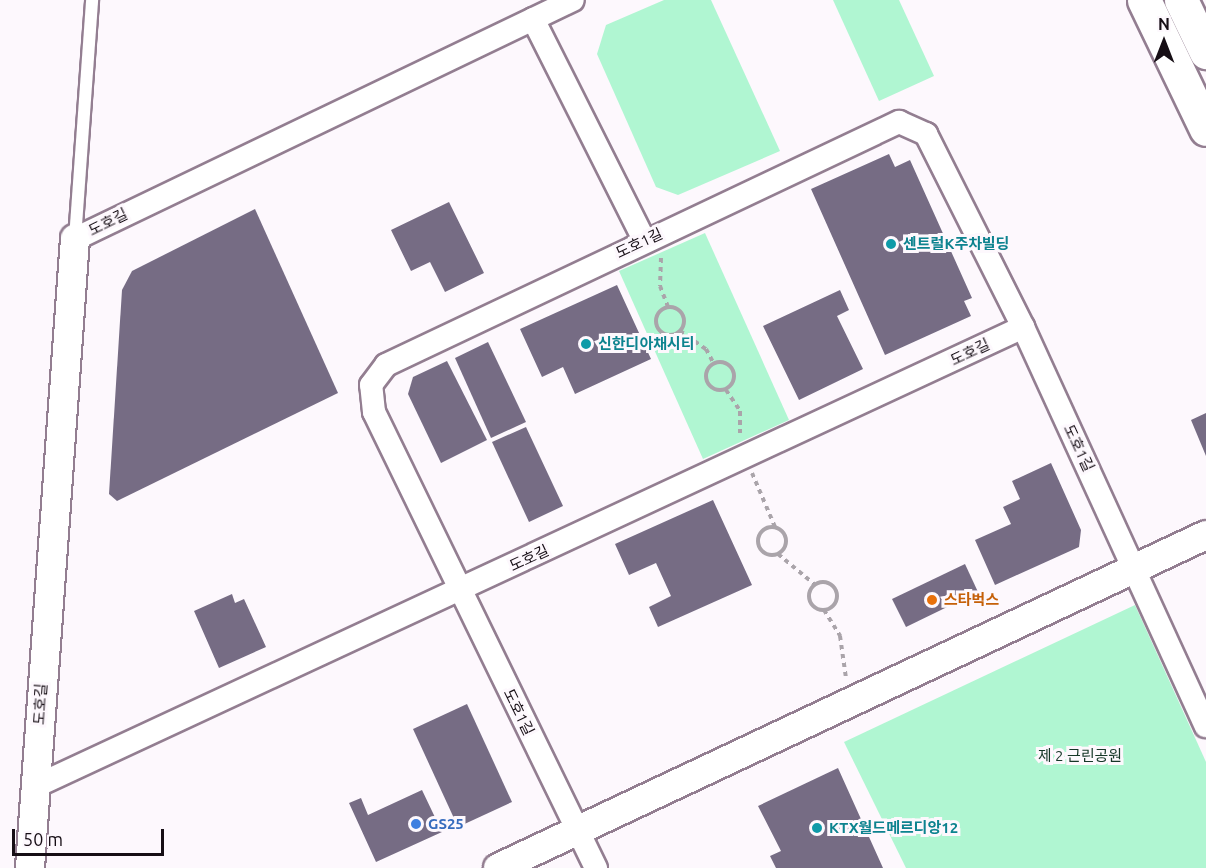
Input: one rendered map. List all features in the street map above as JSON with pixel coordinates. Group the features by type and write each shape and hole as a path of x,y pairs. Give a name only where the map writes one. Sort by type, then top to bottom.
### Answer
{"main road":[{"path":"1144,0 1206,129"},
{"path":"1181,0 1206,52"}],"street":[{"name":"도호길","path":"30,868 75,238 573,0"},
{"path":"533,19 653,236"},
{"name":"도호1길","path":"596,868 458,590 374,412 371,385 386,365 653,236 899,122 926,134 1023,327 1206,726"},
{"name":"도호길","path":"34,787 1023,327"},
{"path":"498,868 1206,535"}],"lane":[{"path":"75,238 93,0"}],"path":[{"path":"653,236 660,286 668,307 683,315 680,331"},
{"path":"668,307 657,315 656,325 667,335 680,331"},
{"path":"680,331 706,349 714,364"},
{"path":"723,362 733,370 734,380 726,390 709,385 707,371 714,364 723,362"},
{"path":"778,554 784,549 785,535 775,527 765,529 759,536 760,550 778,554 814,584"},
{"path":"814,584 826,581 836,590 836,603 824,610"},
{"path":"814,584 810,600 824,610 840,636 841,663 854,700"}],"green space":[{"path":"664,0 711,0 780,151 678,195 656,187 597,54 606,25"},
{"path":"833,0 899,0 934,76 879,101"},
{"path":"705,233 789,420 703,459 619,271"},
{"name":"제 2 근린공원","path":"1135,605 1206,762 1206,868 906,868 844,742"}],"building":[{"name":"센트럴K주차빌딩","path":"889,154 895,167 910,160 972,298 964,301 971,316 885,355 811,189"},
{"path":"449,202 484,273 445,292 430,262 411,271 391,230"},
{"path":"255,209 338,393 117,501 109,494 122,290 132,271"},
{"name":"신한디아채시티","path":"617,285 651,359 575,394 563,367 542,377 520,329"},
{"path":"840,290 849,310 837,316 863,369 799,400 763,326"},
{"path":"488,342 526,422 491,438 455,358"},
{"path":"447,361 487,440 441,463 408,394 413,377"},
{"path":"1206,413 1206,456 1191,420"},
{"path":"526,427 563,506 529,522 492,442"},
{"path":"1051,463 1081,530 1079,547 995,585 975,540 1011,524 1003,507 1020,499 1012,481"},
{"path":"713,500 752,585 658,627 649,607 671,596 656,563 629,575 615,544"},
{"path":"965,564 978,592 906,627 892,599"},
{"path":"232,594 235,603 244,599 266,647 219,668 194,611"},
{"path":"467,704 512,802 458,827 413,729"},
{"name":"KTX월드메르디앙12","path":"838,768 883,868 776,868 770,856 781,851 758,806"},
{"path":"422,790 442,832 376,862 349,803 361,798 368,815"}],"place":[{"name":"센트럴K주차빌딩","path":"891,244"},
{"name":"신한디아채시티","path":"586,344"},
{"name":"스타벅스","path":"932,600"},
{"name":"GS25","path":"416,824"},
{"name":"KTX월드메르디앙12","path":"817,828"}]}
